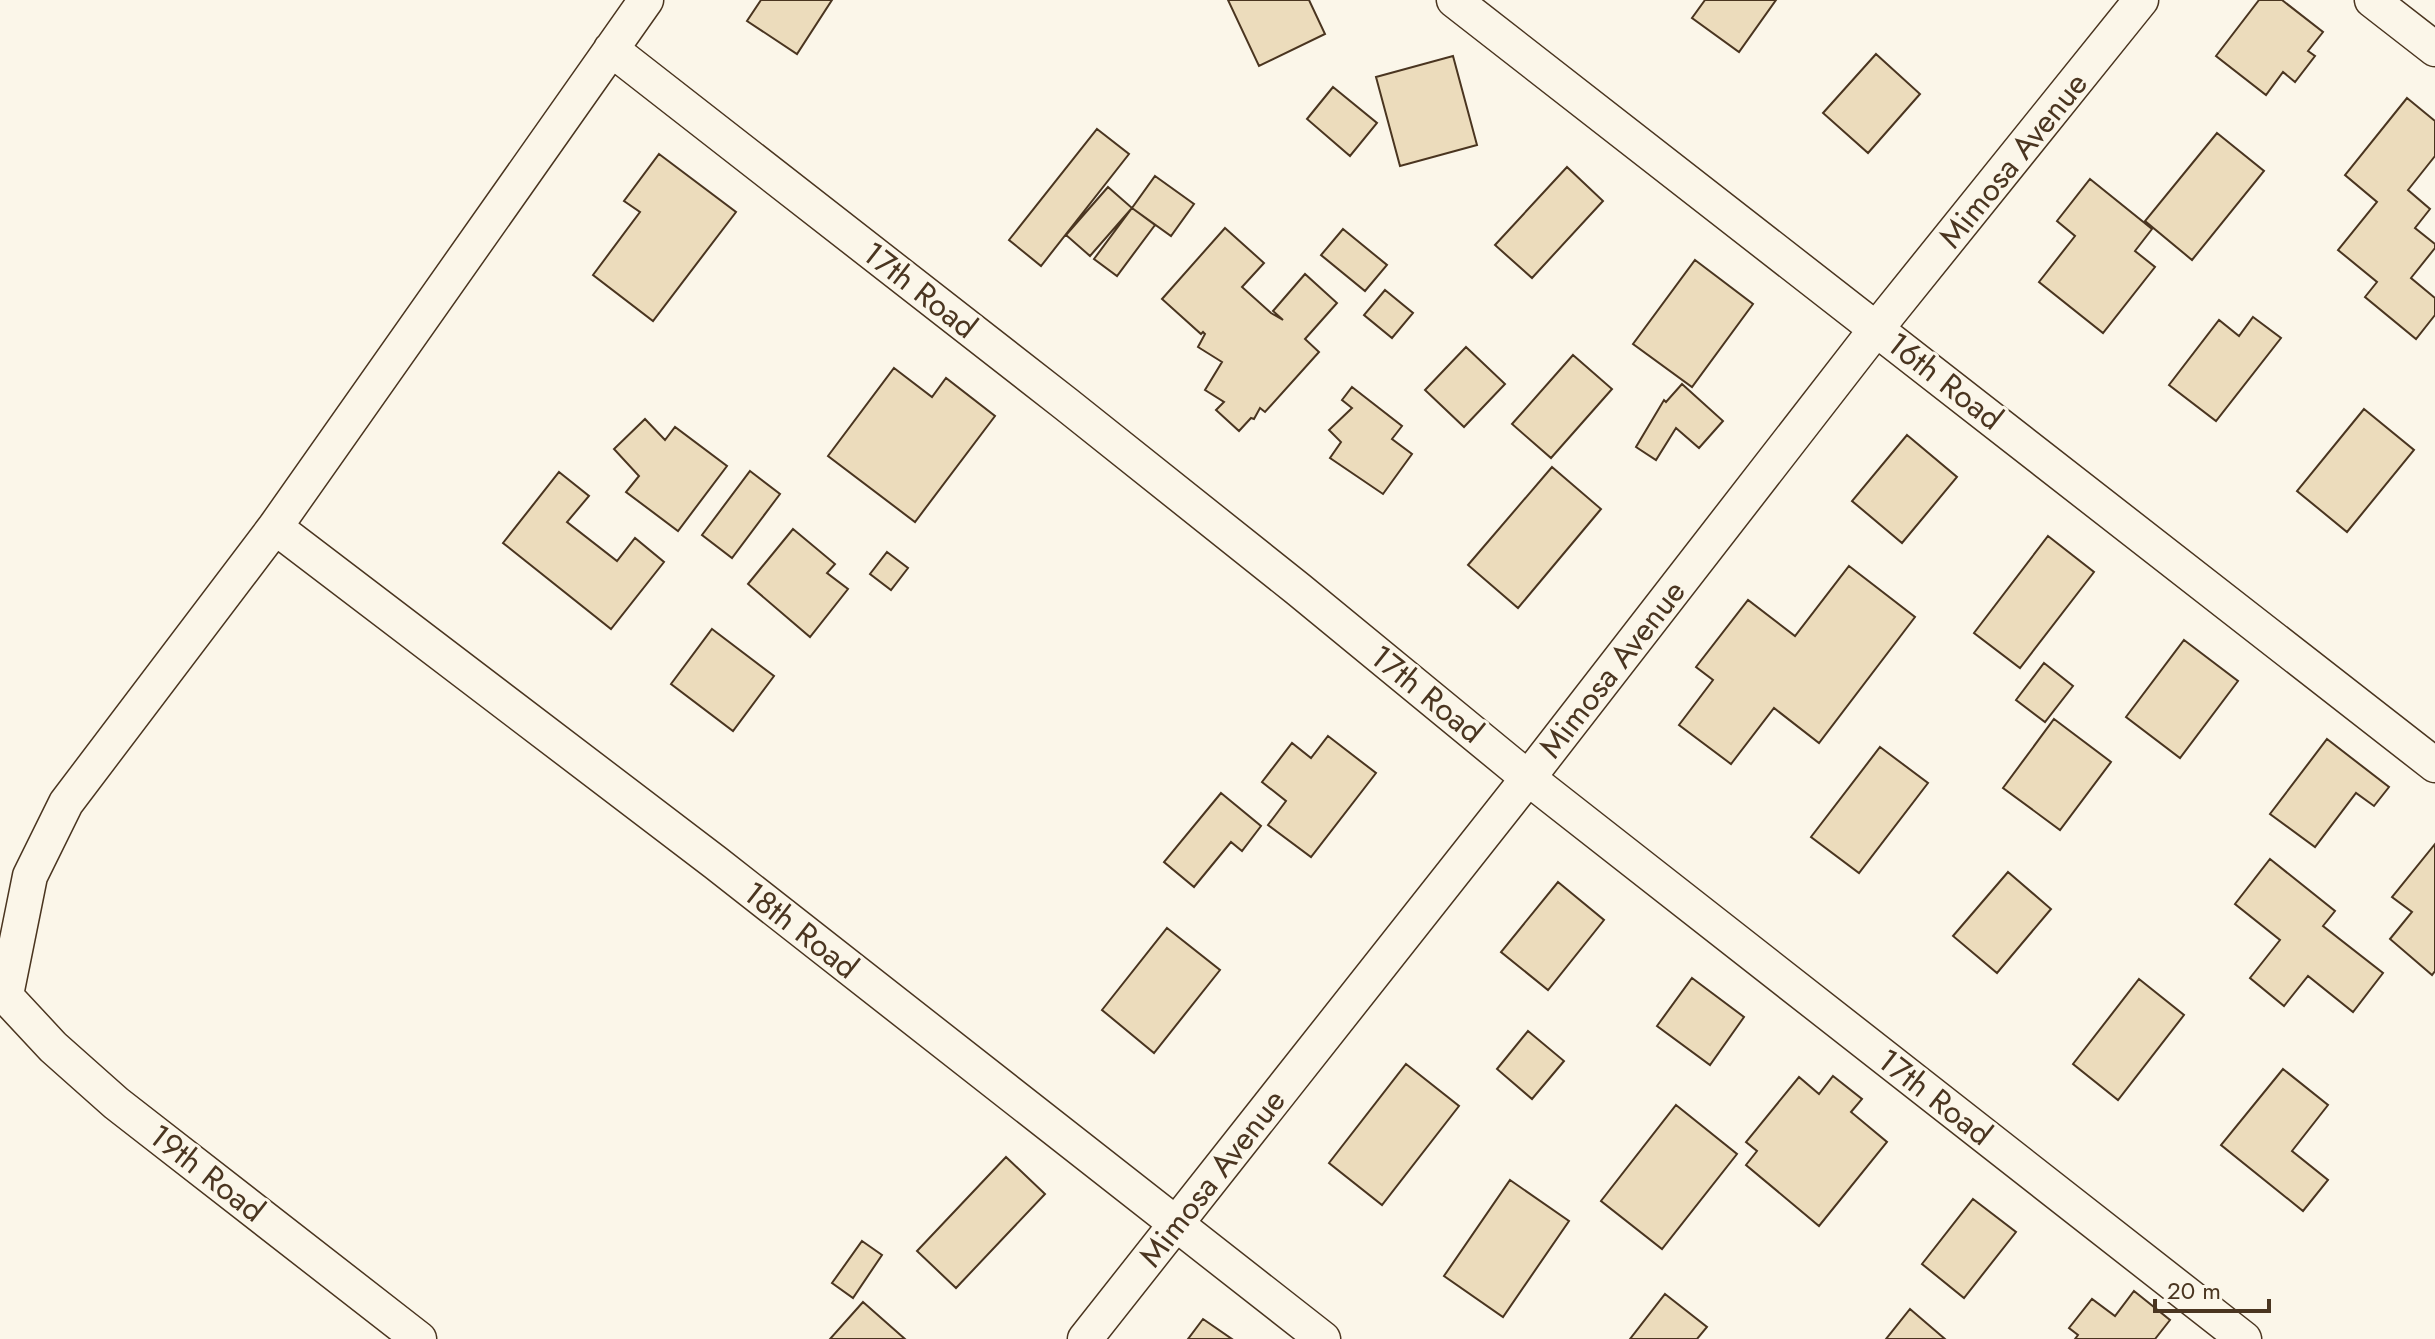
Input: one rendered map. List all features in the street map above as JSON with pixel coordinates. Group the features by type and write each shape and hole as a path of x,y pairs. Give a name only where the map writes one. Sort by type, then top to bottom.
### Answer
{"street":[{"path":"3,992 30,876 66,803 275,527 646,0"},
{"name":"16th Road","path":"1454,0 2435,765"},
{"name":"Mimosa Avenue","path":"1085,1339 1528,778 1877,328 2141,0"},
{"path":"2372,0 2435,49"},
{"name":"17th Road","path":"611,49 1079,414 1528,778 2244,1339"},
{"name":"18th Road","path":"275,527 716,863 1323,1339"},
{"name":"19th Road","path":"3,992 53,1047 116,1103 419,1339"}],"building":[{"path":"761,0 832,0 797,54 747,21"},
{"path":"1228,0 1309,0 1325,34 1259,66"},
{"path":"1705,0 1776,0 1739,52 1692,18"},
{"path":"2259,0 2282,0 2323,32 2308,51 2315,56 2295,82 2283,72 2266,95 2216,56"},
{"path":"1876,54 1920,94 1868,153 1823,113"},
{"path":"1453,56 1477,145 1400,166 1376,77"},
{"path":"1333,87 1377,123 1350,156 1307,119"},
{"path":"2407,98 2435,121 2435,156 2408,190 2430,209 2415,228 2435,244 2411,278 2435,298 2435,315 2416,339 2365,297 2377,282 2338,250 2377,202 2345,175"},
{"path":"1097,129 1129,154 1041,266 1009,240"},
{"path":"2217,133 2264,171 2192,260 2145,221"},
{"path":"659,154 736,212 653,321 593,275 640,212 624,201"},
{"path":"1567,167 1603,201 1532,278 1495,245"},
{"path":"1155,176 1194,204 1171,236 1132,208"},
{"path":"2090,179 2152,229 2135,251 2155,267 2103,333 2039,282 2075,236 2057,221"},
{"path":"1108,187 1132,208 1090,256 1066,235"},
{"path":"1132,208 1155,225 1117,276 1094,259"},
{"path":"1225,228 1264,263 1242,287 1271,313 1283,320 1273,311 1305,274 1337,303 1305,339 1319,352 1265,412 1260,408 1254,419 1251,418 1239,431 1216,410 1224,402 1205,390 1222,362 1198,347 1205,334 1201,334 1162,299"},
{"path":"1343,229 1387,265 1365,291 1321,255"},
{"path":"1695,260 1753,304 1692,387 1633,344"},
{"path":"1385,290 1413,313 1392,338 1364,315"},
{"path":"2253,317 2281,338 2216,421 2169,385 2219,320 2239,336"},
{"path":"1466,347 1505,384 1464,427 1425,390"},
{"path":"1573,355 1612,389 1551,458 1512,424"},
{"path":"894,368 932,397 946,378 995,416 915,522 828,456"},
{"path":"1682,384 1723,421 1699,448 1676,428 1656,460 1636,447 1664,400 1666,402"},
{"path":"1352,387 1402,426 1392,439 1412,454 1383,494 1330,458 1341,442 1329,430 1352,408 1342,400"},
{"path":"2364,409 2414,450 2347,532 2297,491"},
{"path":"645,419 665,440 675,427 727,466 678,531 626,492 639,476 614,449"},
{"path":"1907,435 1957,477 1902,543 1852,501"},
{"path":"1552,467 1601,509 1518,608 1468,565"},
{"path":"750,471 780,494 732,558 702,535"},
{"path":"559,472 589,496 567,522 617,561 635,538 664,562 611,629 503,543"},
{"path":"793,529 835,564 827,573 848,589 810,637 748,584"},
{"path":"2048,536 2094,572 2020,668 1974,633"},
{"path":"887,552 908,568 891,590 870,574"},
{"path":"1849,566 1915,617 1819,743 1774,708 1731,764 1679,725 1713,680 1696,667 1748,600 1795,636"},
{"path":"712,629 774,676 733,731 671,684"},
{"path":"2184,640 2238,681 2180,758 2126,717"},
{"path":"2044,663 2073,686 2045,722 2016,700"},
{"path":"2054,719 2111,762 2060,830 2003,788"},
{"path":"1328,736 1376,773 1311,857 1268,825 1286,801 1262,782 1292,743 1311,758"},
{"path":"2327,739 2389,787 2374,806 2356,793 2315,847 2270,814"},
{"path":"1880,747 1928,783 1859,873 1811,837"},
{"path":"1221,793 1261,826 1242,851 1231,842 1194,887 1164,862"},
{"path":"2435,844 2435,971 2432,975 2390,939 2412,912 2392,897"},
{"path":"2270,859 2335,911 2323,926 2383,973 2353,1012 2308,976 2284,1006 2250,978 2280,940 2235,904"},
{"path":"2008,872 2051,909 1997,973 1953,936"},
{"path":"1558,882 1604,920 1548,990 1501,952"},
{"path":"1167,928 1220,970 1154,1053 1102,1010"},
{"path":"1692,978 1744,1017 1710,1065 1657,1026"},
{"path":"2139,979 2184,1015 2118,1100 2073,1064"},
{"path":"1528,1031 1564,1061 1532,1099 1497,1069"},
{"path":"1406,1064 1459,1106 1382,1205 1329,1163"},
{"path":"2283,1069 2328,1105 2292,1151 2328,1180 2303,1211 2221,1145"},
{"path":"1833,1076 1862,1099 1851,1112 1887,1142 1819,1226 1746,1165 1757,1151 1746,1142 1799,1077 1819,1094"},
{"path":"1676,1105 1737,1154 1662,1249 1601,1201"},
{"path":"1006,1157 1045,1194 956,1288 917,1251"},
{"path":"1510,1180 1569,1221 1503,1317 1444,1276"},
{"path":"1973,1199 2016,1232 1964,1298 1922,1264"},
{"path":"862,1241 882,1255 853,1298 832,1283"},
{"path":"2134,1291 2170,1320 2155,1339 2075,1339 2078,1335 2069,1328 2092,1299 2115,1316"},
{"path":"1665,1294 1707,1327 1697,1339 1630,1339"},
{"path":"863,1302 905,1339 830,1339"},
{"path":"1910,1309 1945,1339 1886,1339"},
{"path":"1203,1319 1232,1339 1188,1339"}]}
